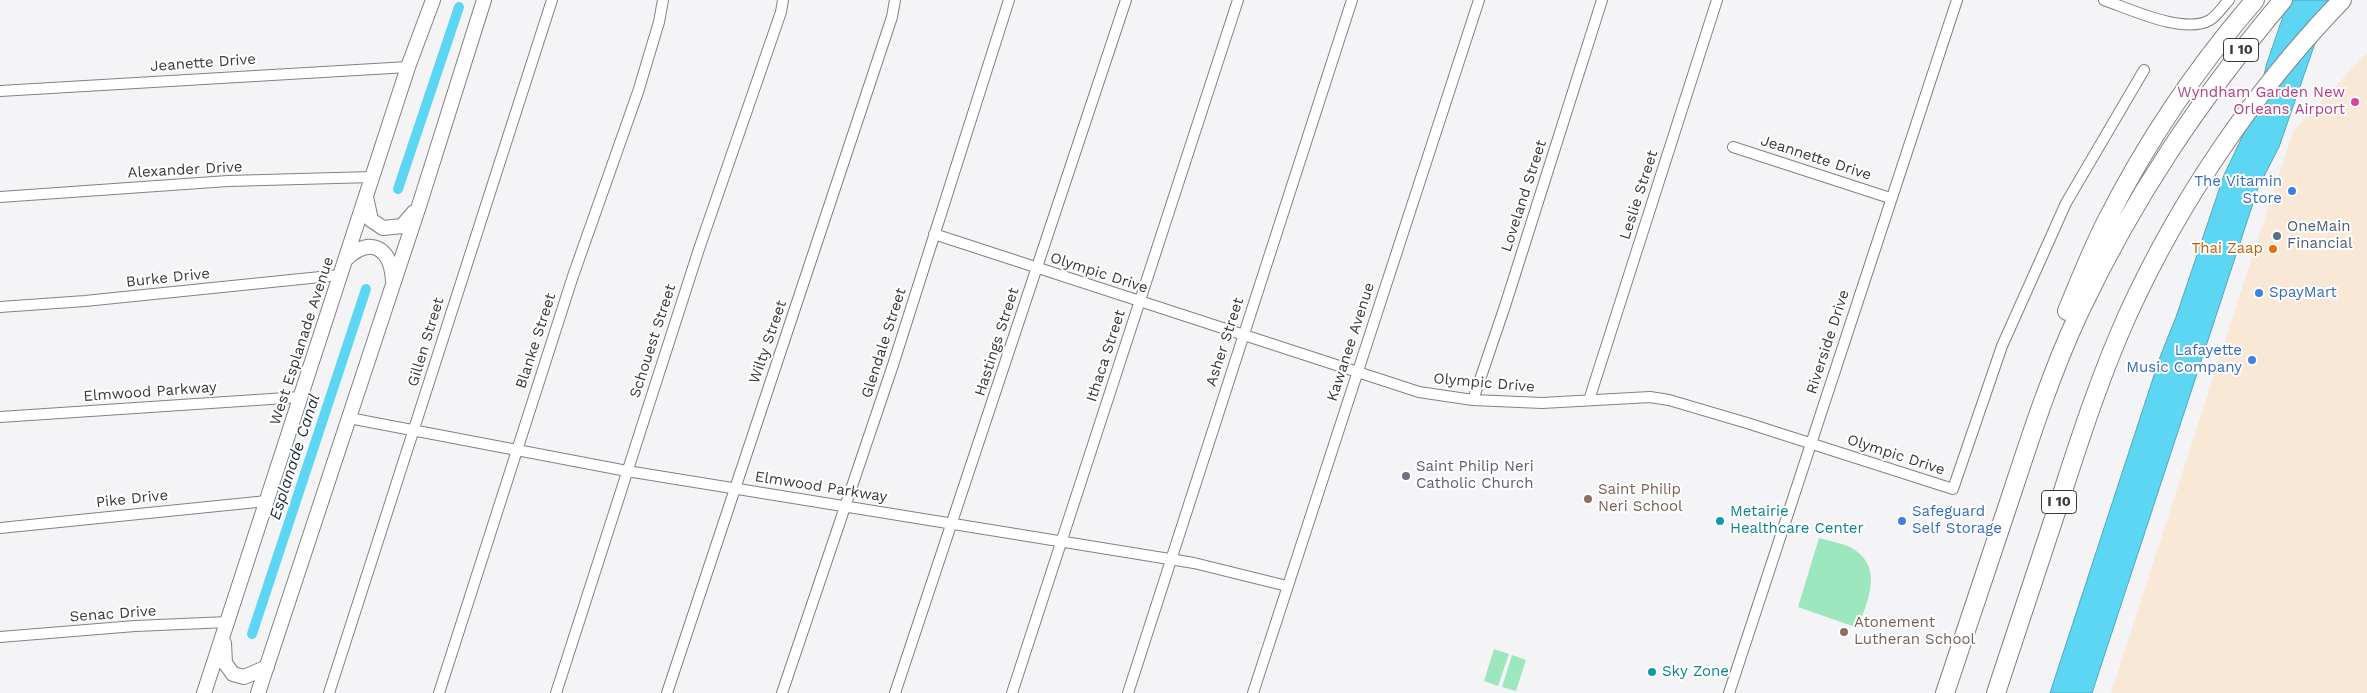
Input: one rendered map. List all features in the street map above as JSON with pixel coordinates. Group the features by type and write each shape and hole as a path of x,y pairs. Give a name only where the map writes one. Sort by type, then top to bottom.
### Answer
{"highway":[{"path":"2031,433 2052,356 2068,310 2106,222 2136,165 2182,93 2231,28 2255,0"},
{"name":"I 10","path":"1946,693 2031,433 2064,348 2103,263 2146,185 2202,103 2283,0"},
{"name":"I 10","path":"1996,693 2084,428 2106,366 2128,314 2177,221 2236,129 2291,57 2342,0"},
{"path":"2003,693 2034,577"}],"main road":[{"name":"West Esplanade Avenue","path":"204,693 408,67 433,0"},
{"path":"258,693 419,206 484,0"},
{"path":"366,196 371,220 384,228 402,226 419,206"},
{"path":"344,261 363,247 377,248 384,252 392,266 393,284"},
{"path":"226,628 225,663 233,674 244,677 267,667"}],"street":[{"name":"Gillen Street","path":"329,693 552,0"},
{"name":"Blanke Street","path":"439,693 573,276 638,92 659,22 663,0"},
{"name":"Schouest Street","path":"556,693 696,258 781,12 783,0"},
{"name":"Wilty Street","path":"667,693 892,17 895,0"},
{"name":"Glendale Street","path":"782,693 893,365 1009,0"},
{"name":"Hastings Street","path":"895,693 1126,0"},
{"name":"Ithaca Street","path":"1012,693 1238,0"},
{"name":"Asher Street","path":"1128,693 1352,0"},
{"name":"Kawanee Avenue","path":"1253,693 1479,0"},
{"name":"Loveland Street","path":"1472,400 1505,306 1602,0"},
{"name":"Leslie Street","path":"1589,400 1717,0"},
{"name":"Riverside Drive","path":"1729,693 1956,0"},
{"path":"2104,0 2169,22 2190,26 2210,20 2229,0"},
{"name":"Jeanette Drive","path":"0,91 408,67"},
{"name":"Olympic Drive","path":"934,234 1419,392 1472,400 1542,403 1650,397 1669,400 1747,422 1953,489 2002,346 2066,203 2144,70"},
{"name":"Jeannette Drive","path":"1733,147 1890,198"},
{"name":"Alexander Drive","path":"0,197 228,181 372,177"},
{"name":"Burke Drive","path":"0,307 85,301 340,275"},
{"name":"Elmwood Parkway","path":"0,417 301,398"},
{"name":"Elmwood Parkway","path":"349,418 627,471 1194,563 1288,586"},
{"name":"Pike Drive","path":"0,528 267,500"},
{"name":"Senac Drive","path":"0,637 226,628"}],"shaded area":[{"path":"2367,53 2367,693 2111,693 2293,131"}],"green space":[{"path":"1819,538 1850,547 1861,555 1867,564 1871,574 1871,584 1858,628 1798,607"},
{"path":"1494,649 1509,654 1498,686 1484,681"},
{"path":"1512,655 1526,660 1516,691 1502,687"}],"water":[{"path":"2289,0 2330,0 2279,147 2258,188 2092,693 2050,693 2160,357 2176,317 2224,175 2255,110 2267,63"}],"waterway":[{"name":"Esplanade Canal","path":"398,189 459,7"},
{"name":"Esplanade Canal","path":"252,634 366,289"}],"place":[{"name":"Wyndham Garden New Orleans Airport","path":"2355,102"},
{"name":"The Vitamin Store","path":"2292,191"},
{"name":"OneMain Financial","path":"2277,236"},
{"name":"Thai Zaap","path":"2273,249"},
{"name":"SpayMart","path":"2259,293"},
{"name":"Lafayette Music Company","path":"2252,360"},
{"name":"Saint Philip Neri Catholic Church","path":"1406,476"},
{"name":"Saint Philip Neri School","path":"1588,499"},
{"name":"Metairie Healthcare Center","path":"1720,521"},
{"name":"Safeguard Self Storage","path":"1902,521"},
{"name":"Atonement Lutheran School","path":"1844,632"},
{"name":"Sky Zone","path":"1652,672"}]}
